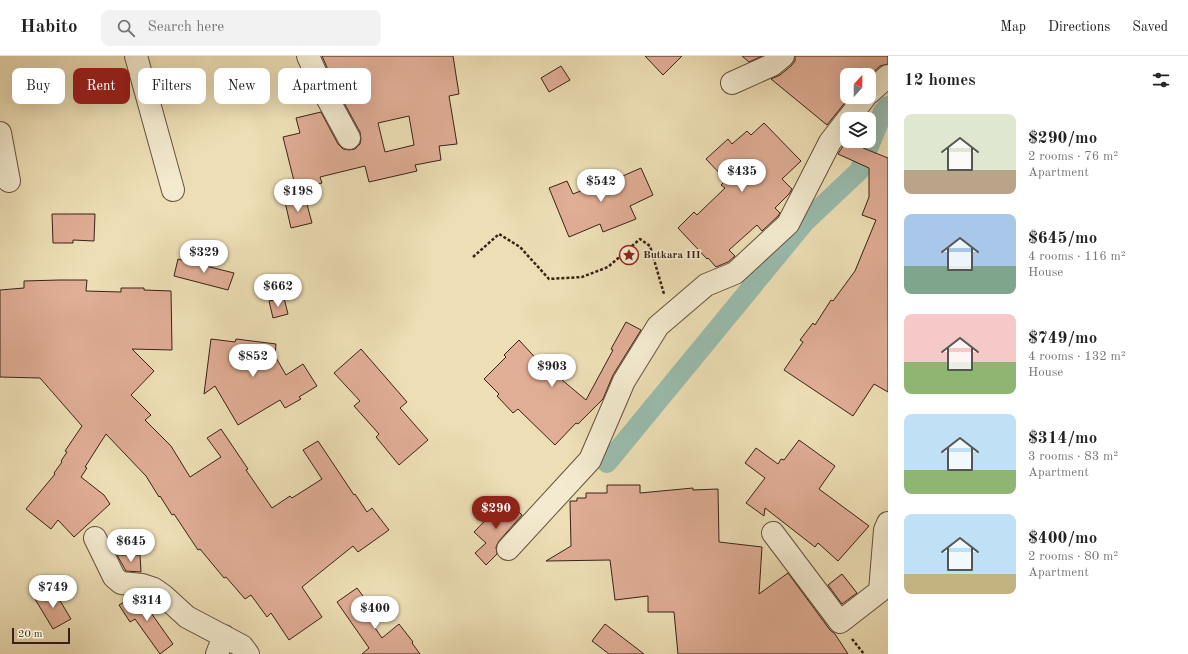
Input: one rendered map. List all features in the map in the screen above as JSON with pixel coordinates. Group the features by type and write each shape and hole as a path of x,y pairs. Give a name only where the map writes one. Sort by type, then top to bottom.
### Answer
{"street":[{"path":"136,56 173,190"},
{"path":"308,56 324,94 349,138"},
{"path":"732,83 772,65 783,56"},
{"path":"876,87 888,76"},
{"path":"854,112 860,104"},
{"path":"508,549 590,460 624,381 658,326 706,285 735,273 788,224 830,142 840,129"},
{"path":"0,133 9,181"},
{"path":"772,533 840,622 880,591 885,530 888,523"},
{"path":"95,538 114,577 121,583 142,585 154,589 187,617 201,625 220,645 242,646 248,654"}],"path":[{"path":"473,257 499,234 520,247 549,279 582,277 608,267 640,239 650,246 670,316"}],"building":[{"path":"322,56 453,56 459,94 449,96 457,144 439,146 441,160 415,165 417,171 369,182 365,166 320,177 322,183 296,189 283,137 300,133 296,118 321,112 338,144 343,149 355,149 360,144 360,132 345,104 371,104 371,68 327,68","holes":["409,116 414,145 385,152 378,123"]},
{"path":"645,56 682,56 663,75"},
{"path":"742,56 762,56 749,62"},
{"path":"795,56 888,56 888,64 880,66 876,70 876,68 840,68 840,104 844,104 827,125 771,79 780,75 795,61"},
{"path":"561,66 570,80 549,92 541,78"},
{"path":"764,123 801,161 782,179 792,189 775,208 780,213 778,216 762,231 757,225 729,250 735,256 728,262 716,267 678,228 694,212 697,215 725,188 721,185 726,180 706,159 728,139 732,144 747,131 751,135"},
{"path":"842,148 863,148 888,158 888,392 874,384 853,416 784,370 803,342 800,340 813,323 815,325 831,300 833,301 855,271 876,220 862,215 869,197 869,168 838,154"},
{"path":"641,168 653,195 630,206 636,219 603,232 600,224 569,237 549,188 567,181 573,194 583,190 584,193"},
{"path":"305,197 312,223 291,228 285,202"},
{"path":"52,214 95,214 94,241 73,240 73,243 53,243"},
{"path":"178,259 234,273 228,290 174,276"},
{"path":"87,280 86,291 121,292 121,288 144,288 144,290 171,291 172,350 132,349 154,371 131,395 151,415 145,420 171,446 190,477 221,457 207,438 221,429 248,469 246,470 272,508 290,496 292,498 322,479 303,450 318,441 367,512 372,508 389,530 358,552 353,546 302,587 322,617 289,640 271,613 267,617 251,595 245,599 226,577 224,578 200,549 198,550 174,514 172,515 160,496 159,497 146,476 106,434 85,467 87,468 81,477 104,495 110,504 74,537 58,520 51,529 26,509 55,474 54,473 67,452 65,451 82,426 40,378 0,377 0,290 24,288 24,281"},
{"path":"284,298 288,314 273,318 269,301"},
{"path":"626,322 641,330 613,375 603,399 578,424 576,423 555,445 518,409 513,413 497,396 499,394 484,379 506,357 504,355 519,340 542,365 543,364 586,400 613,350 611,349"},
{"path":"211,339 235,342 236,339 276,344 275,356 286,375 303,364 317,386 299,397 301,399 285,408 280,400 238,425 215,386 204,394"},
{"path":"361,349 407,402 400,408 428,440 399,465 376,437 379,434 354,406 360,401 334,373"},
{"path":"799,440 835,466 819,489 869,526 838,561 818,543 815,547 765,508 764,516 746,503 765,478 745,463 756,448 778,464 781,459 784,460"},
{"path":"607,485 640,485 640,493 693,488 693,490 718,489 719,542 762,547 759,594 788,573 830,630 835,634 848,654 678,654 674,612 648,612 648,596 615,600 610,560 546,561 571,546 570,501 577,501 577,498 586,498 586,493 607,493"},
{"path":"506,499 522,515 499,541 496,547 497,554 486,565 475,553 486,543 474,532"},
{"path":"117,555 140,555 141,572 126,571"},
{"path":"842,574 857,593 842,604 828,585"},
{"path":"357,588 366,600 359,605 382,638 399,624 420,654 362,654 369,648 337,602"},
{"path":"53,589 71,619 53,629 35,599"},
{"path":"133,597 148,600 156,606 149,610 173,644 160,654 135,619 130,622 119,605"},
{"path":"605,624 644,654 609,654 592,641"}],"waterway":[{"path":"607,463 805,222 859,171 883,112 888,106"}],"place":[{"name":"Butkara III","path":"629,255"}]}
